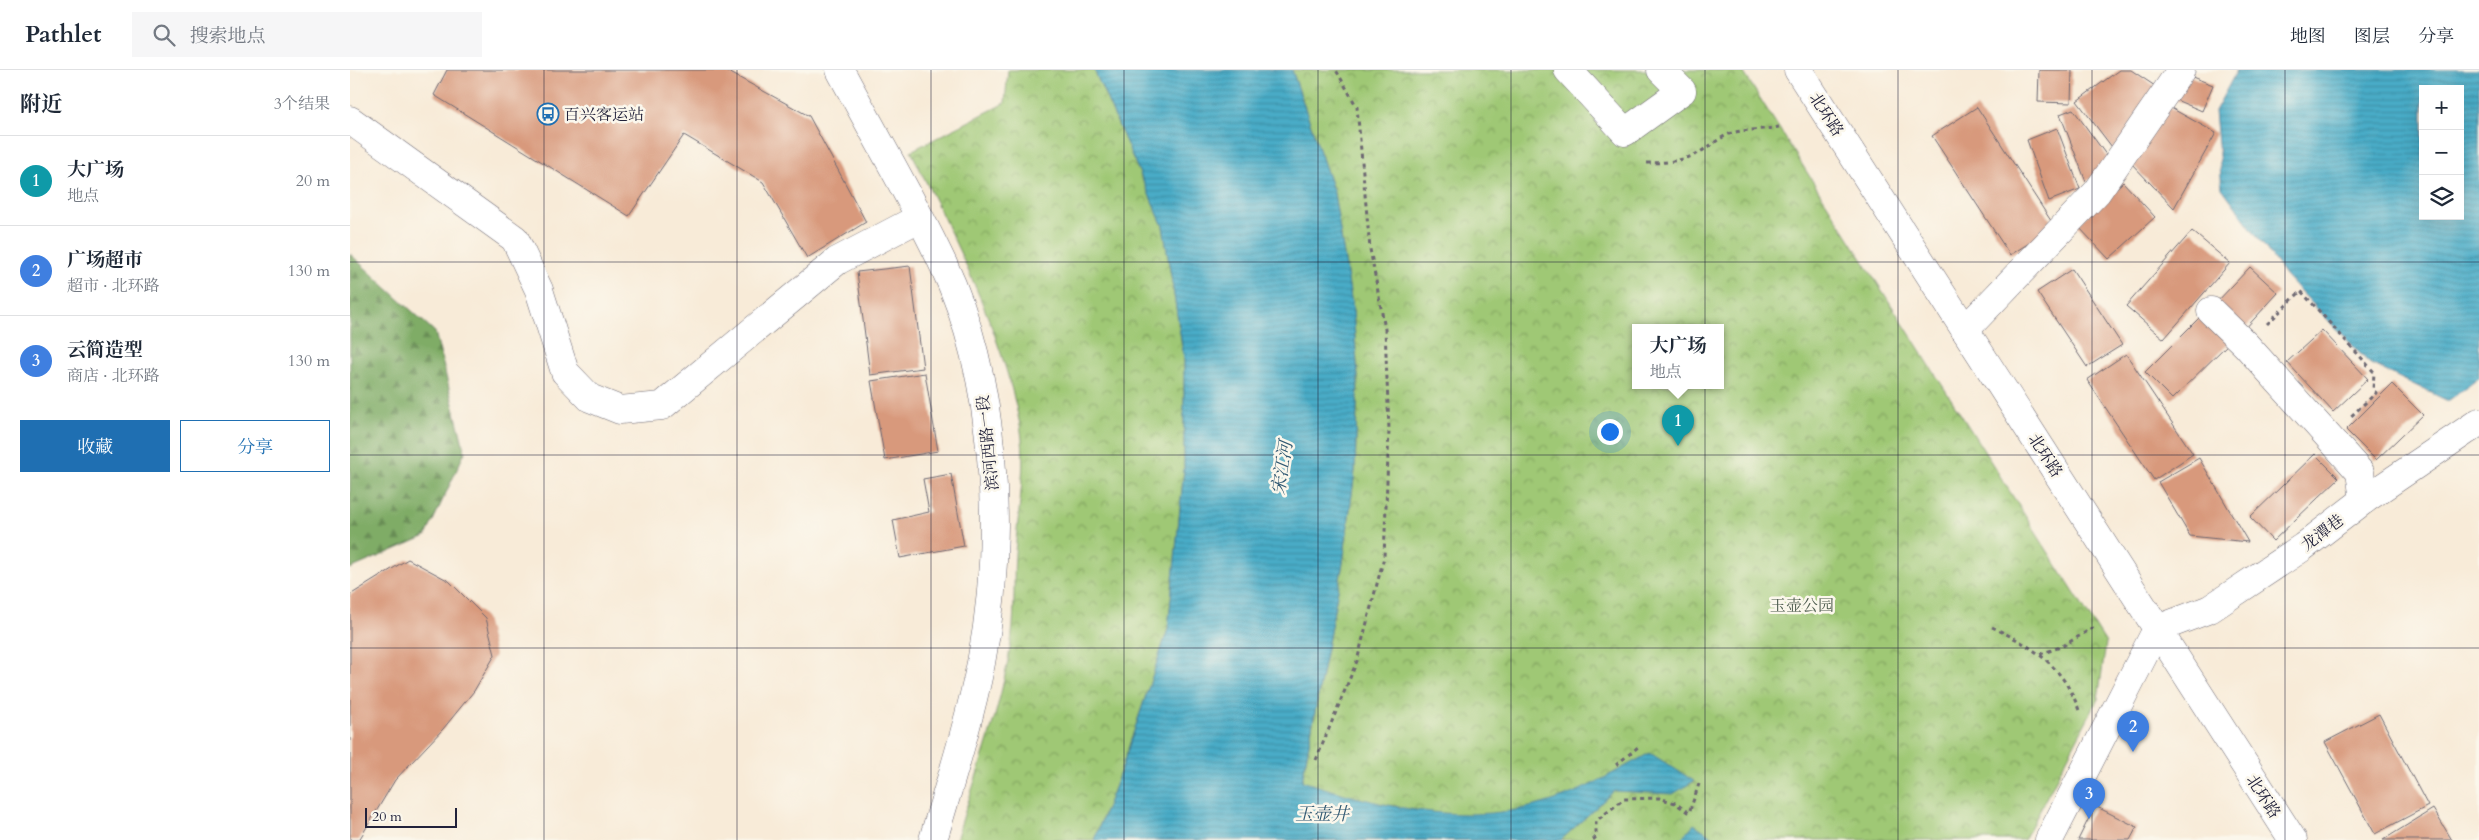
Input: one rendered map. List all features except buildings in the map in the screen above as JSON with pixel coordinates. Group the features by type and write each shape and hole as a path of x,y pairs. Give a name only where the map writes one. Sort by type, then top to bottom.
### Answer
{"main road":[{"name":"滨河西路一段","path":"840,70 944,265 975,354 987,421 994,483 993,564 981,662 933,840"},
{"path":"1568,70 1625,132 1682,91 1661,70"},
{"name":"北环路","path":"1798,70 2293,840"},
{"path":"1965,330 2097,192 2181,70"},
{"path":"350,120 515,239 539,290 565,372 590,398 620,410 662,406 837,261 919,218"},
{"path":"2211,311 2246,344 2360,472 2364,500"},
{"name":"龙潭巷","path":"2157,629 2210,609 2303,547 2364,500 2477,426"},
{"path":"2049,840 2157,629"}],"path":[{"path":"1316,760 1357,661 1384,557 1389,430 1385,329 1370,249 1357,107 1336,70"},
{"path":"1647,163 1661,163 1687,157 1700,152 1732,133 1779,127"},
{"path":"2246,344 2301,291 2374,372 2373,389 2376,393 2329,437"},
{"path":"2040,654 2061,647 2096,626"},
{"path":"1992,627 2040,654 2061,674 2074,695 2082,717"},
{"path":"1616,765 1638,748"},
{"path":"1593,840 1596,837 1596,821 1624,799 1659,798 1675,803 1689,813 1699,784"}],"green space":[{"path":"1008,70 1094,70 1163,226 1184,358 1184,469 1168,629 1121,770 1094,840 956,840 990,734 1009,652 1013,625 1015,552 1023,454 1020,425 1001,353 959,251 911,151 1005,103"},
{"name":"玉壶公园","path":"1292,70 1742,70 2106,643 2098,699 2024,840 1285,840 1302,781 1343,563 1355,471 1358,377 1353,311 1334,193"},
{"path":"350,254 435,332 465,452 426,536 350,569"}],"water":[{"path":"1094,70 1292,70 1334,193 1353,311 1358,377 1355,471 1343,563 1302,781 1396,807 1427,812 1459,814 1523,809 1555,800 1591,785 1650,753 1694,781 1673,794 1614,791 1561,840 1094,840 1121,770 1168,629 1184,469 1184,358 1163,226"},
{"path":"2237,70 2479,70 2479,378 2448,401 2369,363 2285,275 2222,188 2215,111"},
{"path":"1694,824 1718,840 1680,840"}],"place":[{"name":"百兴客运站","path":"548,114"},
{"name":"大广场","path":"1678,446"},
{"name":"广场超市","path":"2133,752"},
{"name":"云简造型","path":"2089,819"}],"water label":[{"name":"宋江河","path":"1282,468"},
{"name":"玉壶井","path":"1322,814"}]}
